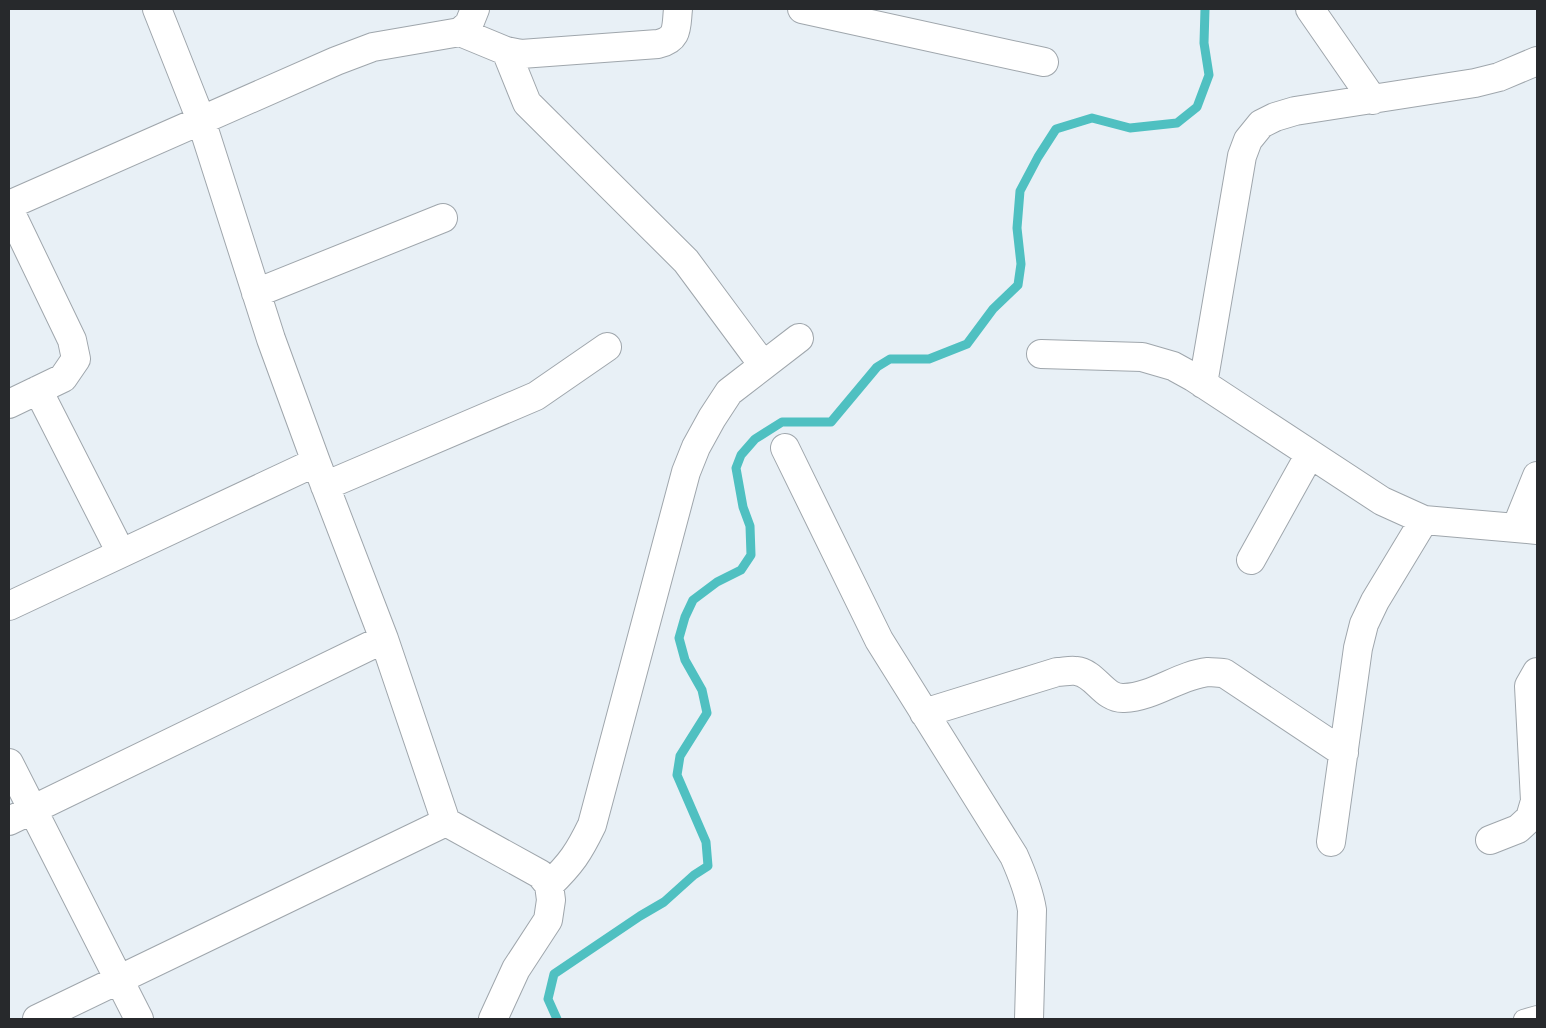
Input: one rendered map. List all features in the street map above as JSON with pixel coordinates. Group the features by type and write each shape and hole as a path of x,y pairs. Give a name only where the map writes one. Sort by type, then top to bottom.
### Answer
{"street":[{"path":"157,9 200,120 256,293 320,474 384,639 446,822 540,874 549,886 551,900 548,920 516,969 493,1019"},
{"path":"9,205 336,61 373,47 460,32 469,24 475,9"},
{"path":"460,32 506,51 520,54 658,44 668,42 676,32 678,9"},
{"path":"802,9 1044,62"},
{"path":"1310,9 1373,100"},
{"path":"506,51 527,103 686,261 763,365"},
{"path":"1203,384 1242,156 1248,140 1261,124 1274,117 1295,111 1373,100 1499,78 1537,62"},
{"path":"9,209 72,340 76,359 63,378 9,404"},
{"path":"256,293 443,218"},
{"path":"549,886 568,868 592,825 686,472 696,447 729,392 800,338"},
{"path":"9,606 121,553 320,474 536,396 607,347"},
{"path":"1041,354 1142,357 1173,366 1382,501 1424,520 1526,529 1537,476"},
{"path":"38,390 121,553"},
{"path":"785,448 879,640 1014,856 1029,893 1032,910 1029,1019"},
{"path":"1251,560 1310,454"},
{"path":"1331,842 1358,648 1364,624 1375,601 1424,520"},
{"path":"21,816 384,639"},
{"path":"924,713 1057,672 1077,670 1090,677 1111,696 1123,698 1140,696 1209,672 1224,674 1344,753"},
{"path":"1490,840 1518,829 1530,818 1535,801 1529,686 1537,672"},
{"path":"9,764 21,816 139,1019"},
{"path":"37,1019 446,822"}],"lane":[{"path":"1523,1019 1537,1015"}],"waterway":[{"path":"557,1019 548,999 554,974 664,902 694,875 708,866 706,842 677,775 680,756 707,713 702,690 685,660 679,638 685,617 693,600 717,582 741,570 751,555 750,526 743,507 736,468 741,455 755,439 782,422 831,422 877,367 890,359 929,359 967,344 993,309 1018,285 1021,264 1017,228 1020,191 1038,157 1056,129 1092,118 1130,128 1177,123 1197,107 1209,75 1204,43 1205,9"}]}
